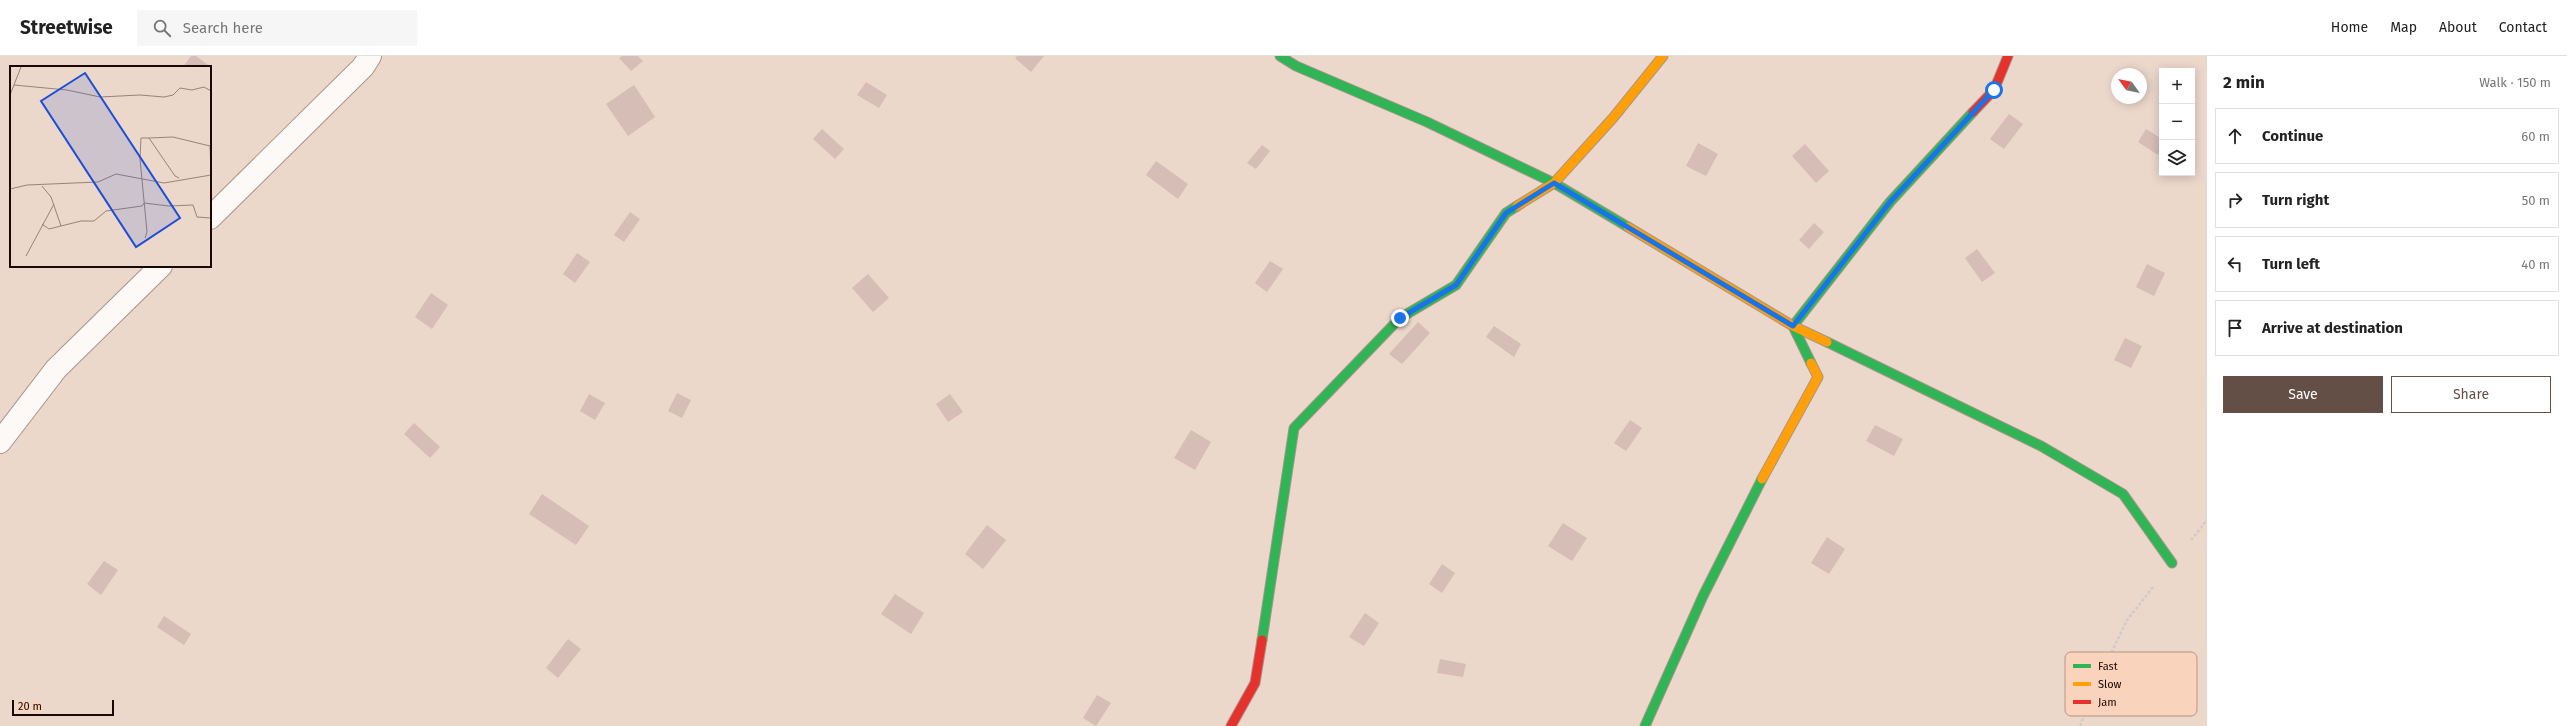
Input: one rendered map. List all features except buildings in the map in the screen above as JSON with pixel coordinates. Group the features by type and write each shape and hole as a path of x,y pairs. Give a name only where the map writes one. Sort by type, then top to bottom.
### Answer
{"street":[{"path":"211,217 363,67 370,56"},
{"path":"1280,56 1296,66 1427,122 1554,183 1793,326 2041,446 2123,494 2172,563"},
{"path":"1231,726 1255,683 1294,428 1400,318 1456,285 1506,213 1554,183 1613,118 1663,56"},
{"path":"1793,326 1890,202 1994,90 2008,56"},
{"path":"0,442 56,369 160,267"},
{"path":"1645,726 1703,596 1757,489 1818,377 1793,326"}],"path":[{"path":"2112,652 2127,620 2207,520"},
{"path":"2080,726 2084,716"}],"traffic: fast":[{"path":"1280,56 1296,66 1427,122 1554,183 1628,227"},
{"path":"1811,363 1793,326 1890,202 1973,112"},
{"path":"1262,640 1294,428 1400,318 1456,285 1506,213 1517,206"},
{"path":"1827,342 2041,446 2123,494 2172,563"},
{"path":"1645,726 1703,596 1762,479"}],"traffic: slow":[{"path":"1517,206 1554,183 1613,118 1663,56"},
{"path":"1628,227 1793,326 1827,342"},
{"path":"1762,479 1818,377 1811,363"}],"traffic: jam":[{"path":"1973,112 1994,90 2008,56"},
{"path":"1231,726 1255,683 1262,640"}],"route":[{"path":"1400,318 1456,285 1506,213 1554,183 1793,326 1890,202 1994,90"}]}
